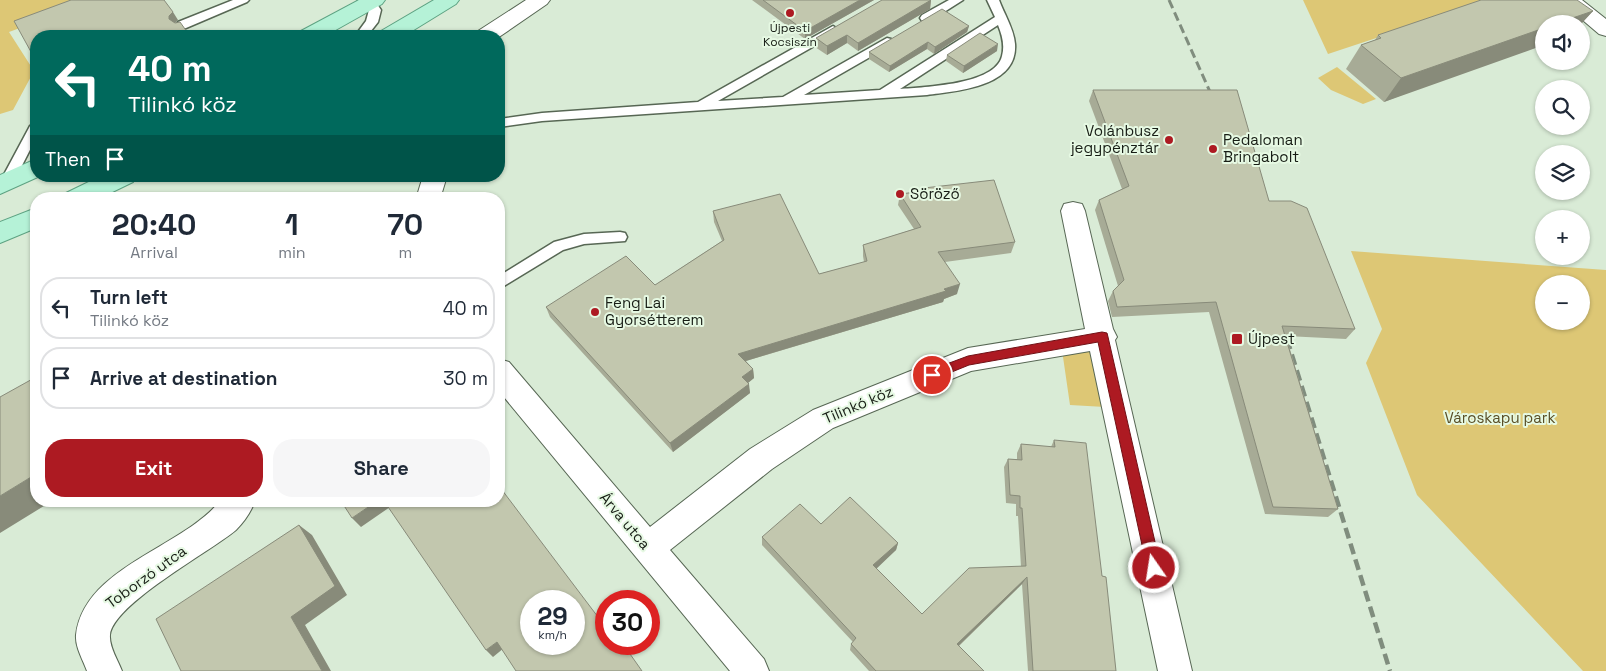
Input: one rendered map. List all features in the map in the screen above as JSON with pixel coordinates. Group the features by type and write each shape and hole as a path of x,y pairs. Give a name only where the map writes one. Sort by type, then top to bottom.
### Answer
{"main road":[{"path":"399,30 449,0"},
{"path":"319,30 370,1"},
{"path":"3,184 30,171"},
{"path":"90,192 111,182"},
{"path":"0,234 30,220"}],"street":[{"path":"495,30 540,0"},
{"path":"1569,0 1606,29"},
{"path":"1073,211 1176,671"},
{"name":"Tilinkó köz","path":"648,548 761,459 823,419 968,360 1102,337"},
{"name":"Árva utca","path":"505,378 752,671"},
{"name":"Toborzó utca","path":"106,671 97,651 93,634 96,619 102,610 126,588 218,526 235,507"}],"lane":[{"path":"182,25 243,0"},
{"path":"918,23 956,0"},
{"path":"505,122 542,118 937,90 976,83 992,75 1004,64 1008,54 1008,43 993,0"},
{"path":"365,30 375,16 375,10 370,1"},
{"path":"883,94 1000,19"},
{"path":"698,107 842,25"},
{"path":"784,101 894,38"},
{"path":"3,184 30,137"},
{"path":"505,278 559,246 584,239 620,237"}],"green space":[{"path":"0,0 96,0 9,32 30,65 30,78 13,110 0,114"},
{"path":"1303,0 1491,0 1328,54"},
{"path":"1337,67 1376,99 1363,104 1331,90 1318,78"},
{"name":"Városkapu park","path":"1351,251 1606,270 1606,671 1583,671 1417,495 1366,363 1382,329"},
{"path":"1092,343 1105,407 1070,405 1062,350"}],"building":[{"path":"71,0 164,0 173,12 169,19 175,23 180,22 186,30 30,30 30,50 14,21"},
{"path":"763,0 860,0 805,31"},
{"path":"882,0 931,0 858,43 847,35 827,46 816,38"},
{"path":"1481,0 1577,0 1593,11 1581,15 1535,15 1535,31 1401,78 1361,45 1381,38 1378,35"},
{"path":"942,9 969,26 935,47 928,42 890,66 869,52"},
{"path":"980,33 998,44 964,66 947,55"},
{"path":"1093,90 1237,90 1269,201 1291,201 1307,208 1355,329 1282,326 1338,509 1273,507 1216,302 1117,307 1113,291 1124,280 1099,200 1129,186"},
{"path":"994,180 1015,242 938,252 960,284 944,289 946,291 738,354 753,369 742,377 749,384 670,443 546,307 626,256 655,285 724,240 713,211 780,194 819,274 867,261 863,245 921,227 900,194 925,191 924,188"},
{"path":"30,380 30,478 0,496 0,397"},
{"path":"1054,440 1086,443 1102,576 1106,577 1116,671 1033,671 1027,577 957,644 984,671 876,671 851,644 856,638 762,537 800,504 821,524 850,497 898,543 873,565 922,614 969,568 1026,566 1020,496 1010,495 1008,459 1022,460 1021,444 1055,447"},
{"path":"505,494 578,590 520,590 520,655 585,655 585,600 595,613 595,655 631,655 642,671 516,671 497,642 486,650 388,507 505,507"},
{"path":"345,507 368,507 352,518"},
{"path":"299,525 335,586 291,617 322,671 181,671 156,619"}],"railway":[{"path":"1169,0 1215,103"},
{"path":"1282,323 1390,671"}],"place":[{"name":"Újpesti Kocsiszín","path":"790,13"},
{"name":"Volánbusz jegypénztár","path":"1169,140"},
{"name":"Pedaloman Bringabolt","path":"1213,149"},
{"name":"Söröző","path":"900,194"},
{"name":"Feng Lai Gyorsétterem","path":"595,312"},
{"name":"Újpest","path":"1237,339"}],"route":[{"path":"932,375 968,360 1102,337 1154,568"}]}
